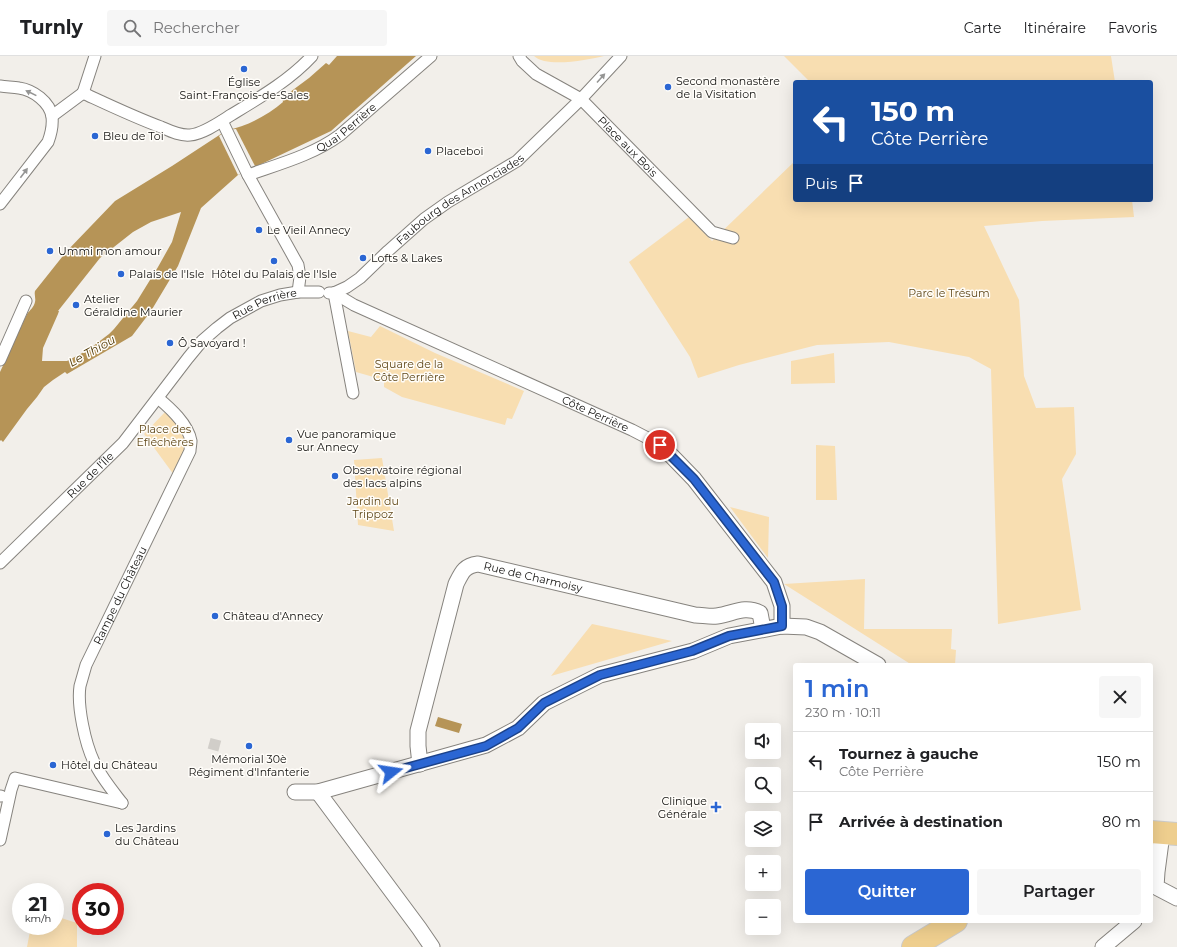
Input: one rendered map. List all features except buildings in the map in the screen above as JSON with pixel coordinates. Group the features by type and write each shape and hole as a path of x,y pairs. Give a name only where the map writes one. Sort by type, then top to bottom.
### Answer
{"main road":[{"path":"912,947 953,923"}],"street":[{"path":"52,116 83,93 95,56"},
{"path":"83,93 145,121 181,134 190,135 224,126 255,101 292,75 312,56"},
{"name":"Quai Perrière","path":"247,173 294,158 329,143 431,56"},
{"name":"Place aux Bois","path":"519,56 522,61 536,74 581,99 712,232 733,238"},
{"name":"Faubourg des Annonciades","path":"326,293 347,287 360,278 424,219 448,202 517,161 581,99 621,56"},
{"path":"0,86 20,88 32,92 44,101 52,116 52,132 48,142 0,204"},
{"name":"Rue Perrière","path":"172,379 202,342 230,318 261,301 280,295 298,292 300,277 298,265 247,173 224,126"},
{"path":"298,292 326,293 352,392"},
{"name":"Côte Perrière","path":"326,293 632,430 660,445 694,479 774,582 782,606 782,626"},
{"path":"0,360 26,301"},
{"name":"Rue de l'Île","path":"0,563 123,443 172,379"},
{"name":"Rampe du Château","path":"0,840 15,778 122,804 94,762 87,741 80,708 80,686 86,665 190,451 191,441 182,422 168,406 158,398"},
{"name":"Rue de Charmoisy","path":"420,764 418,731 456,584 464,569 470,565 478,564 694,615 716,616 753,609 760,613 764,629"},
{"path":"295,792 318,792 486,746 518,728 544,703 600,675 692,651 729,636 782,626 806,627 820,632 874,663"},
{"path":"318,792 432,947"},
{"path":"1163,833 1153,892 1177,898"},
{"path":"1103,947 1132,923"}],"green space":[{"path":"534,56 604,56 578,61 548,62 540,60"},
{"path":"784,56 1111,56 1115,80 808,80"},
{"name":"Parc le Trésum","path":"793,163 793,202 1132,202 1134,217 1042,221 984,226 1019,300 1024,376 1036,408 1074,407 1076,454 1062,479 1081,610 998,624 991,369 969,357 889,342 817,345 739,365 698,378 690,357 629,262 689,217 712,241"},
{"name":"Square de la Côte Perrière","path":"380,326 435,353 524,391 512,419 507,418 505,425 402,397 384,387 384,380 356,372 348,331 371,337"},
{"path":"834,353 835,383 791,384 791,361"},
{"name":"Place des Efléchères","path":"166,411 184,433 187,443 184,455 174,475 144,434"},
{"path":"816,445 835,446 837,500 816,500"},
{"name":"Jardin du Trippoz","path":"382,458 394,531 358,525 354,460"},
{"path":"730,507 769,517 768,558"},
{"path":"865,579 864,629 952,629 951,649 956,650 955,663 909,663 784,584"},
{"path":"592,624 672,641 551,676"},
{"path":"64,919 72,921 72,935 77,935 77,947 27,947 29,935 64,935"}],"water":[{"name":"Le Thiou","path":"337,56 416,56 331,131 238,175 201,208 178,266 151,311 132,336 67,374 65,372 44,387 3,442 1,440 0,441 0,372 27,314 33,307 35,301 35,291 66,252 115,201 227,130 256,120 271,111 283,102 282,98 326,63 329,65","holes":["181,212 172,242 137,301 109,334 88,350 67,361 42,361 43,348 58,311 100,258 133,232 151,222"]},
{"path":"438,717 462,724 459,733 435,726"}],"pier":[{"path":"236,129 255,166 238,175 219,136 227,130"}],"tunnel":[{"path":"213,750 216,739"}],"place":[{"name":"Église Saint-François-de-Sales","path":"244,69"},
{"name":"Second monastère de la Visitation","path":"668,87"},
{"name":"Bleu de Toi","path":"95,136"},
{"name":"Placeboi","path":"428,151"},
{"name":"Le Vieil Annecy","path":"259,230"},
{"name":"Ummi mon amour","path":"50,251"},
{"name":"Lofts & Lakes","path":"363,258"},
{"name":"Hôtel du Palais de l'Isle","path":"274,261"},
{"name":"Palais de l'Isle","path":"121,274"},
{"name":"Atelier Géraldine Maurier","path":"76,305"},
{"name":"Ô Savoyard !","path":"170,343"},
{"name":"Vue panoramique sur Annecy","path":"289,440"},
{"name":"Observatoire régional des lacs alpins","path":"335,476"},
{"name":"Château d'Annecy","path":"215,616"},
{"name":"Mémorial 30è Régiment d'Infanterie","path":"249,746"},
{"name":"Hôtel du Château","path":"53,765"},
{"name":"Clinique Générale","path":"716,807"},
{"name":"Les Jardins du Château","path":"107,834"}],"route":[{"path":"391,772 486,746 518,728 544,703 600,675 692,651 729,636 782,626 782,606 774,582 694,479 660,445"}]}
